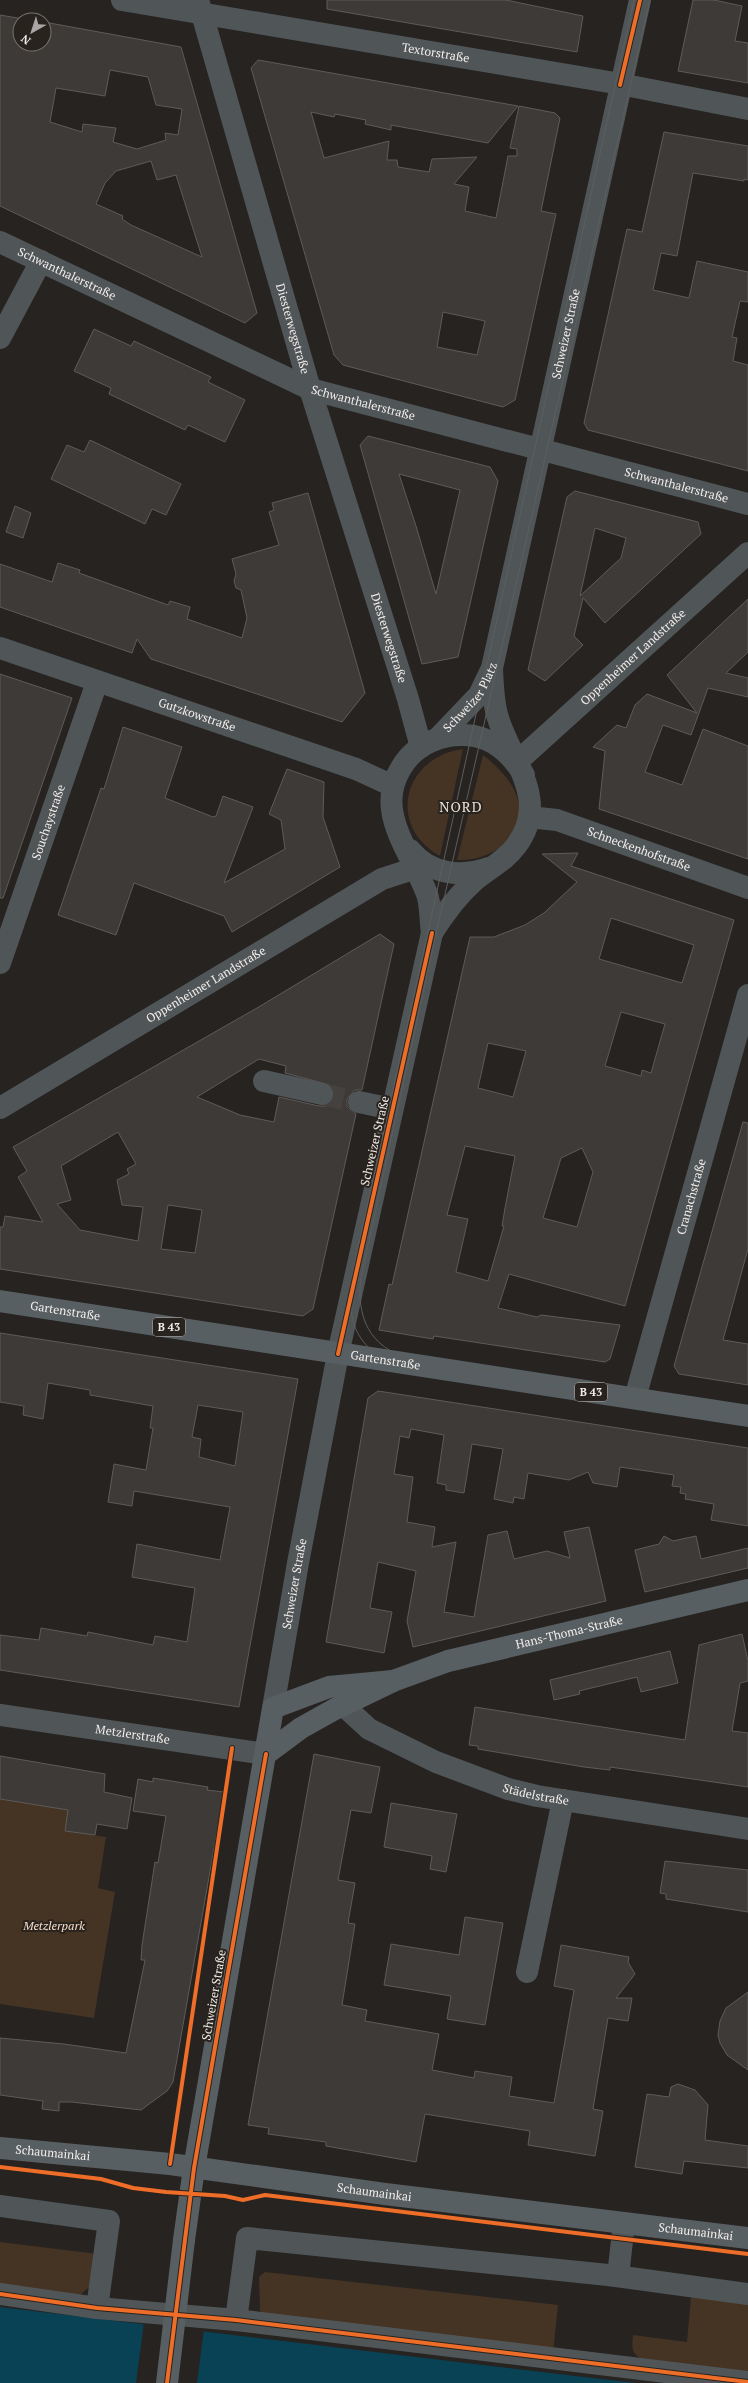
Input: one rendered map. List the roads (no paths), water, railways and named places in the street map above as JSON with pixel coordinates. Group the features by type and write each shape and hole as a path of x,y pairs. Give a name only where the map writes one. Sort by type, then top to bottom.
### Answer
{"main road":[{"name":"Gartenstraße","path":"0,1301 748,1416"},
{"name":"Hans-Thoma-Straße","path":"266,1754 301,1728 344,1706 393,1681 448,1661 748,1590"},
{"name":"Hans-Thoma-Straße","path":"273,1708 329,1687 393,1681"},
{"name":"Schweizer Straße","path":"167,2383 194,2168 273,1708"},
{"name":"Schaumainkai","path":"0,2148 194,2168 385,2194 748,2238"}],"street":[{"name":"Textorstraße","path":"122,0 200,7 748,109"},
{"name":"Schweizer Straße","path":"492,668 640,0"},
{"name":"Diesterwegstraße","path":"200,7 310,389 408,698 429,743"},
{"name":"Schwanthalerstraße","path":"0,242 310,389 541,448 748,504"},
{"path":"0,338 41,261"},
{"name":"Oppenheimer Landstraße","path":"521,768 748,553"},
{"name":"Gutzkowstraße","path":"0,648 356,769 393,786"},
{"name":"Schweizer Platz","path":"432,933 427,896 416,868 393,821 391,797 393,786 404,764 429,743 479,695 492,668"},
{"name":"Schweizer Platz","path":"432,933 454,901 492,867 505,858 516,846 524,832 529,817 530,803 521,768 499,721 492,668"},
{"name":"Souchaystraße","path":"2,950 97,682"},
{"name":"Schweizer Platz","path":"429,743 462,735 482,738 507,753 521,768"},
{"name":"Schneckenhofstraße","path":"529,817 557,820 748,888"},
{"name":"Schweizer Platz","path":"402,840 422,863 440,871 464,874 492,867"},
{"name":"Oppenheimer Landstraße","path":"0,1108 382,879 416,868"},
{"name":"Schweizer Straße","path":"273,1708 298,1563 338,1354 432,933"},
{"name":"Cranachstraße","path":"636,1398 748,995"},
{"path":"264,1082 322,1094"},
{"path":"359,1102 392,1109"},
{"name":"Städelstraße","path":"344,1706 369,1729 436,1762 508,1789 563,1800 748,1829"},
{"name":"Metzlerstraße","path":"0,1715 266,1754"},
{"path":"527,1972 563,1800"},
{"path":"0,2206 109,2221 97,2308"},
{"path":"618,2276 624,2222"},
{"path":"236,2320 247,2238 618,2276 748,2294"},
{"path":"0,2294 97,2308 236,2320 748,2382"}],"water":[{"path":"0,2307 584,2377 636,2383 0,2383"}],"tunnel":[{"path":"322,1094 359,1102"}],"tram line":[{"path":"634,0 356,1257 351,1292 351,1308 359,1336 368,1347 381,1358 399,1367 748,1421"},
{"path":"650,0 435,938 361,1277 360,1292 363,1317 375,1338 384,1347 396,1354 410,1359 637,1390 748,1409"}],"district":[{"name":"NORD","path":"461,807"}],"park label":[{"name":"Metzlerpark","path":"54,1926"}]}
